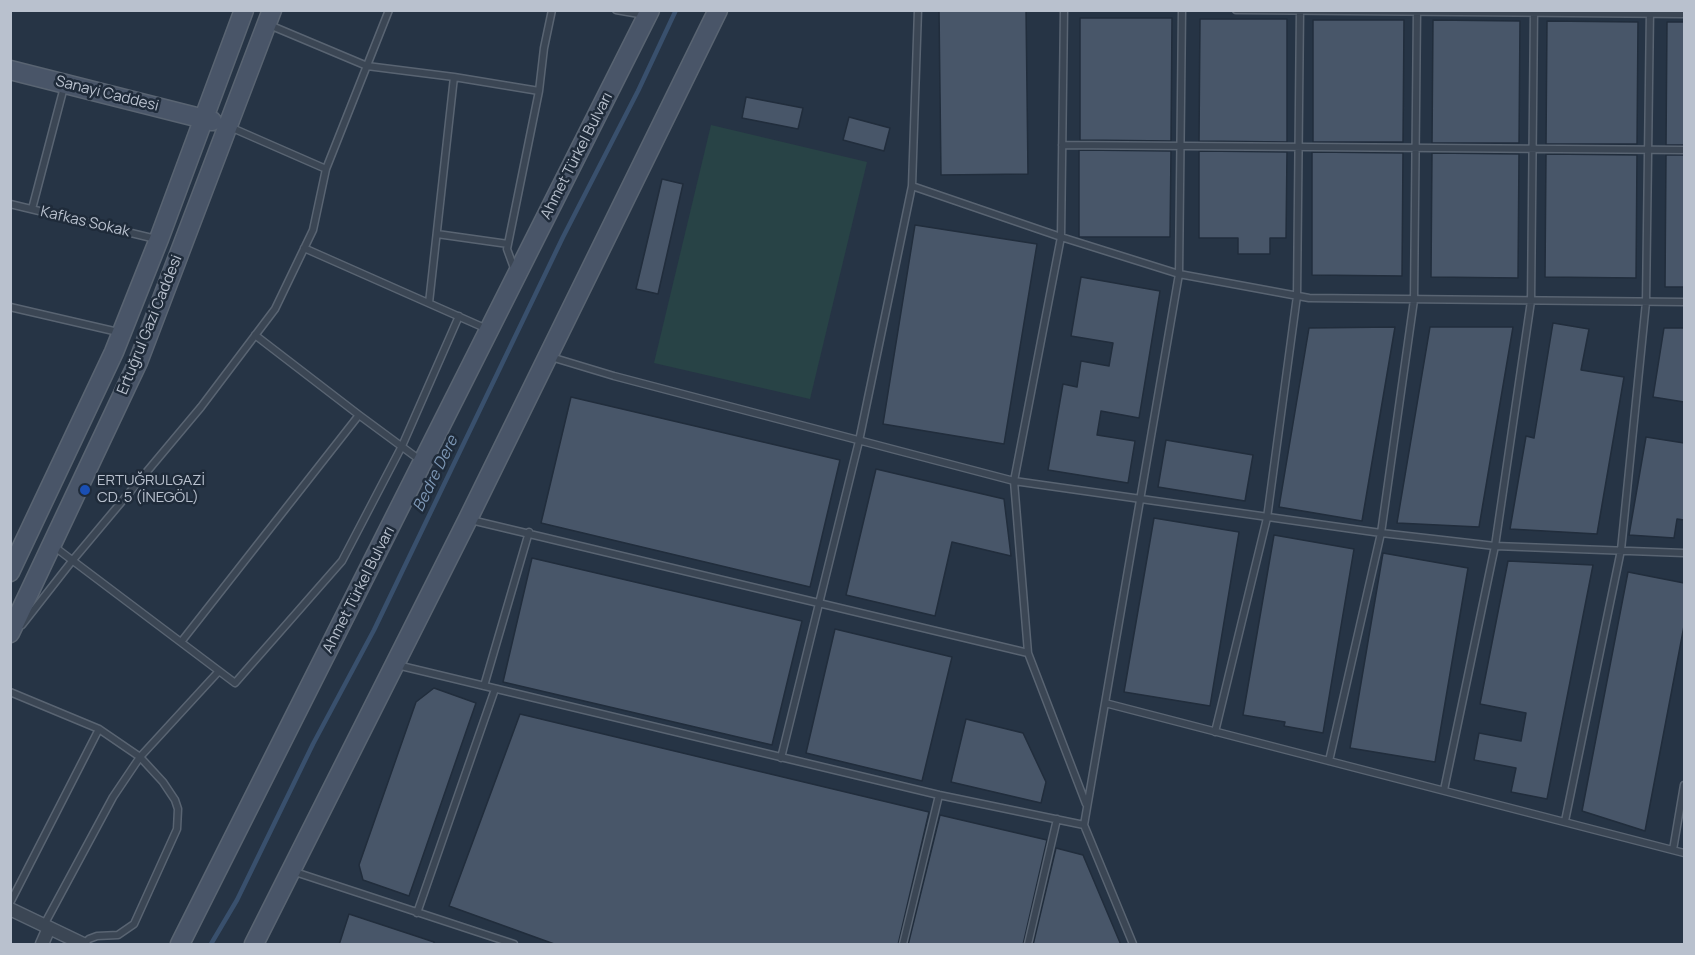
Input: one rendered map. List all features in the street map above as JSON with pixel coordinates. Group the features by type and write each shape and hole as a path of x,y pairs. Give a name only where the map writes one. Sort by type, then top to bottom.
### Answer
{"street":[{"name":"Ertuğrul Gazi Caddesi","path":"10,572 121,333 159,239 244,10"},
{"path":"254,945 468,519 718,10"},
{"name":"Ahmet Türkel Bulvarı","path":"180,945 649,13"},
{"name":"Ertuğrul Gazi Caddesi","path":"10,633 138,362 269,17"},
{"name":"Sanayi Caddesi","path":"10,70 228,126"},
{"path":"10,909 84,945"},
{"path":"42,945 46,926"}],"lane":[{"path":"10,640 72,561 201,407 275,309 313,230 326,169 389,10"},
{"path":"517,276 507,249 539,91 544,48 552,10"},
{"path":"615,10 649,13"},
{"path":"781,758 859,441 912,186 918,10"},
{"path":"1064,10 1061,237 1014,481 1028,653 1087,806"},
{"path":"1133,945 1083,825 1179,274 1182,10"},
{"path":"1236,10 1684,14"},
{"path":"1215,732 1267,518 1297,296 1300,11"},
{"path":"1329,761 1382,533 1414,300 1417,11"},
{"path":"1444,790 1495,546 1530,301 1534,12"},
{"path":"1565,821 1621,550 1647,302 1650,12"},
{"path":"269,17 367,66 539,91"},
{"path":"429,303 454,77"},
{"path":"32,209 64,83"},
{"path":"228,126 326,169"},
{"path":"1062,145 1684,150"},
{"path":"912,186 1179,274 1297,296 1318,299 1684,302"},
{"name":"Kafkas Sokak","path":"10,204 159,239"},
{"path":"436,234 508,243"},
{"path":"304,248 490,330"},
{"path":"10,307 121,333"},
{"path":"52,545 236,683 342,561 402,446 459,316"},
{"path":"255,335 423,462"},
{"path":"548,356 614,376 1014,481 1267,518 1495,546 1684,553"},
{"path":"181,642 359,415"},
{"path":"468,519 1028,653"},
{"path":"484,686 528,532"},
{"path":"395,664 939,795 1083,825"},
{"path":"46,926 113,797 140,757 219,671"},
{"path":"417,913 495,689"},
{"path":"10,692 99,729 140,757 163,782 178,809 177,829 134,924 118,935 96,936 84,945"},
{"path":"1105,703 1565,821 1684,854"},
{"path":"10,903 99,729"},
{"path":"1673,850 1684,785"},
{"path":"903,945 939,795"},
{"path":"1028,945 1057,819"},
{"path":"291,871 514,945"}],"green space":[{"path":"711,125 867,162 810,399 654,363"}],"building":[{"path":"939,10 1026,10 1028,174 941,175"},
{"path":"1080,18 1172,18 1171,141 1080,140"},
{"path":"1200,19 1287,19 1287,142 1199,141"},
{"path":"1313,20 1404,20 1403,142 1313,142"},
{"path":"1433,20 1520,21 1519,143 1432,143"},
{"path":"1547,21 1638,22 1637,144 1546,144"},
{"path":"1667,22 1684,22 1684,145 1666,145"},
{"path":"746,97 803,108 798,129 742,118"},
{"path":"849,117 890,128 884,151 843,140"},
{"path":"1079,150 1171,151 1170,237 1079,237"},
{"path":"1199,151 1287,152 1286,238 1270,238 1270,254 1238,254 1238,238 1199,238"},
{"path":"1312,152 1403,153 1402,276 1312,275"},
{"path":"1432,153 1519,154 1518,278 1431,277"},
{"path":"1546,154 1637,155 1636,278 1545,277"},
{"path":"1666,155 1684,155 1684,287 1665,287"},
{"path":"662,179 683,184 658,294 636,289"},
{"path":"915,225 1037,244 1004,444 883,424"},
{"path":"1081,277 1160,291 1139,418 1101,411 1097,435 1135,441 1128,483 1048,470 1063,384 1077,387 1081,361 1109,366 1113,343 1071,336"},
{"path":"1553,323 1589,329 1581,370 1624,377 1597,534 1510,529 1526,436 1534,438"},
{"path":"1395,327 1362,521 1279,507 1309,328"},
{"path":"1430,327 1513,327 1479,527 1397,523"},
{"path":"1664,328 1684,328 1684,402 1653,397"},
{"path":"571,397 840,460 810,587 541,523"},
{"path":"1646,437 1684,443 1684,520 1677,519 1674,538 1629,535"},
{"path":"1166,440 1253,455 1245,501 1158,487"},
{"path":"876,469 1004,499 1011,556 952,542 935,616 846,595"},
{"path":"1154,518 1239,532 1210,706 1124,692"},
{"path":"1274,535 1354,549 1323,733 1284,726 1285,722 1243,715"},
{"path":"1383,553 1468,568 1435,762 1350,748"},
{"path":"532,558 802,621 772,745 503,682"},
{"path":"1508,561 1593,565 1547,799 1511,792 1516,768 1474,760 1479,733 1521,741 1526,713 1480,704"},
{"path":"1628,572 1684,583 1684,626 1645,831 1582,811"},
{"path":"835,629 952,657 922,781 806,753"},
{"path":"434,688 476,703 409,896 363,880 359,865 416,702"},
{"path":"520,714 929,812 898,945 557,945 449,906"},
{"path":"966,719 1023,733 1046,782 1041,803 951,782"},
{"path":"940,815 1047,840 1023,945 908,945"},
{"path":"1056,848 1083,855 1121,945 1033,945"},
{"path":"349,914 434,942 434,945 339,945"}],"waterway":[{"name":"Bedre Dere","path":"211,944 237,900 313,744 374,630 563,237 638,91 676,10"}],"place":[{"name":"ERTUĞRULGAZİ CD. 5 (İNEGÖL)","path":"85,490"}]}
